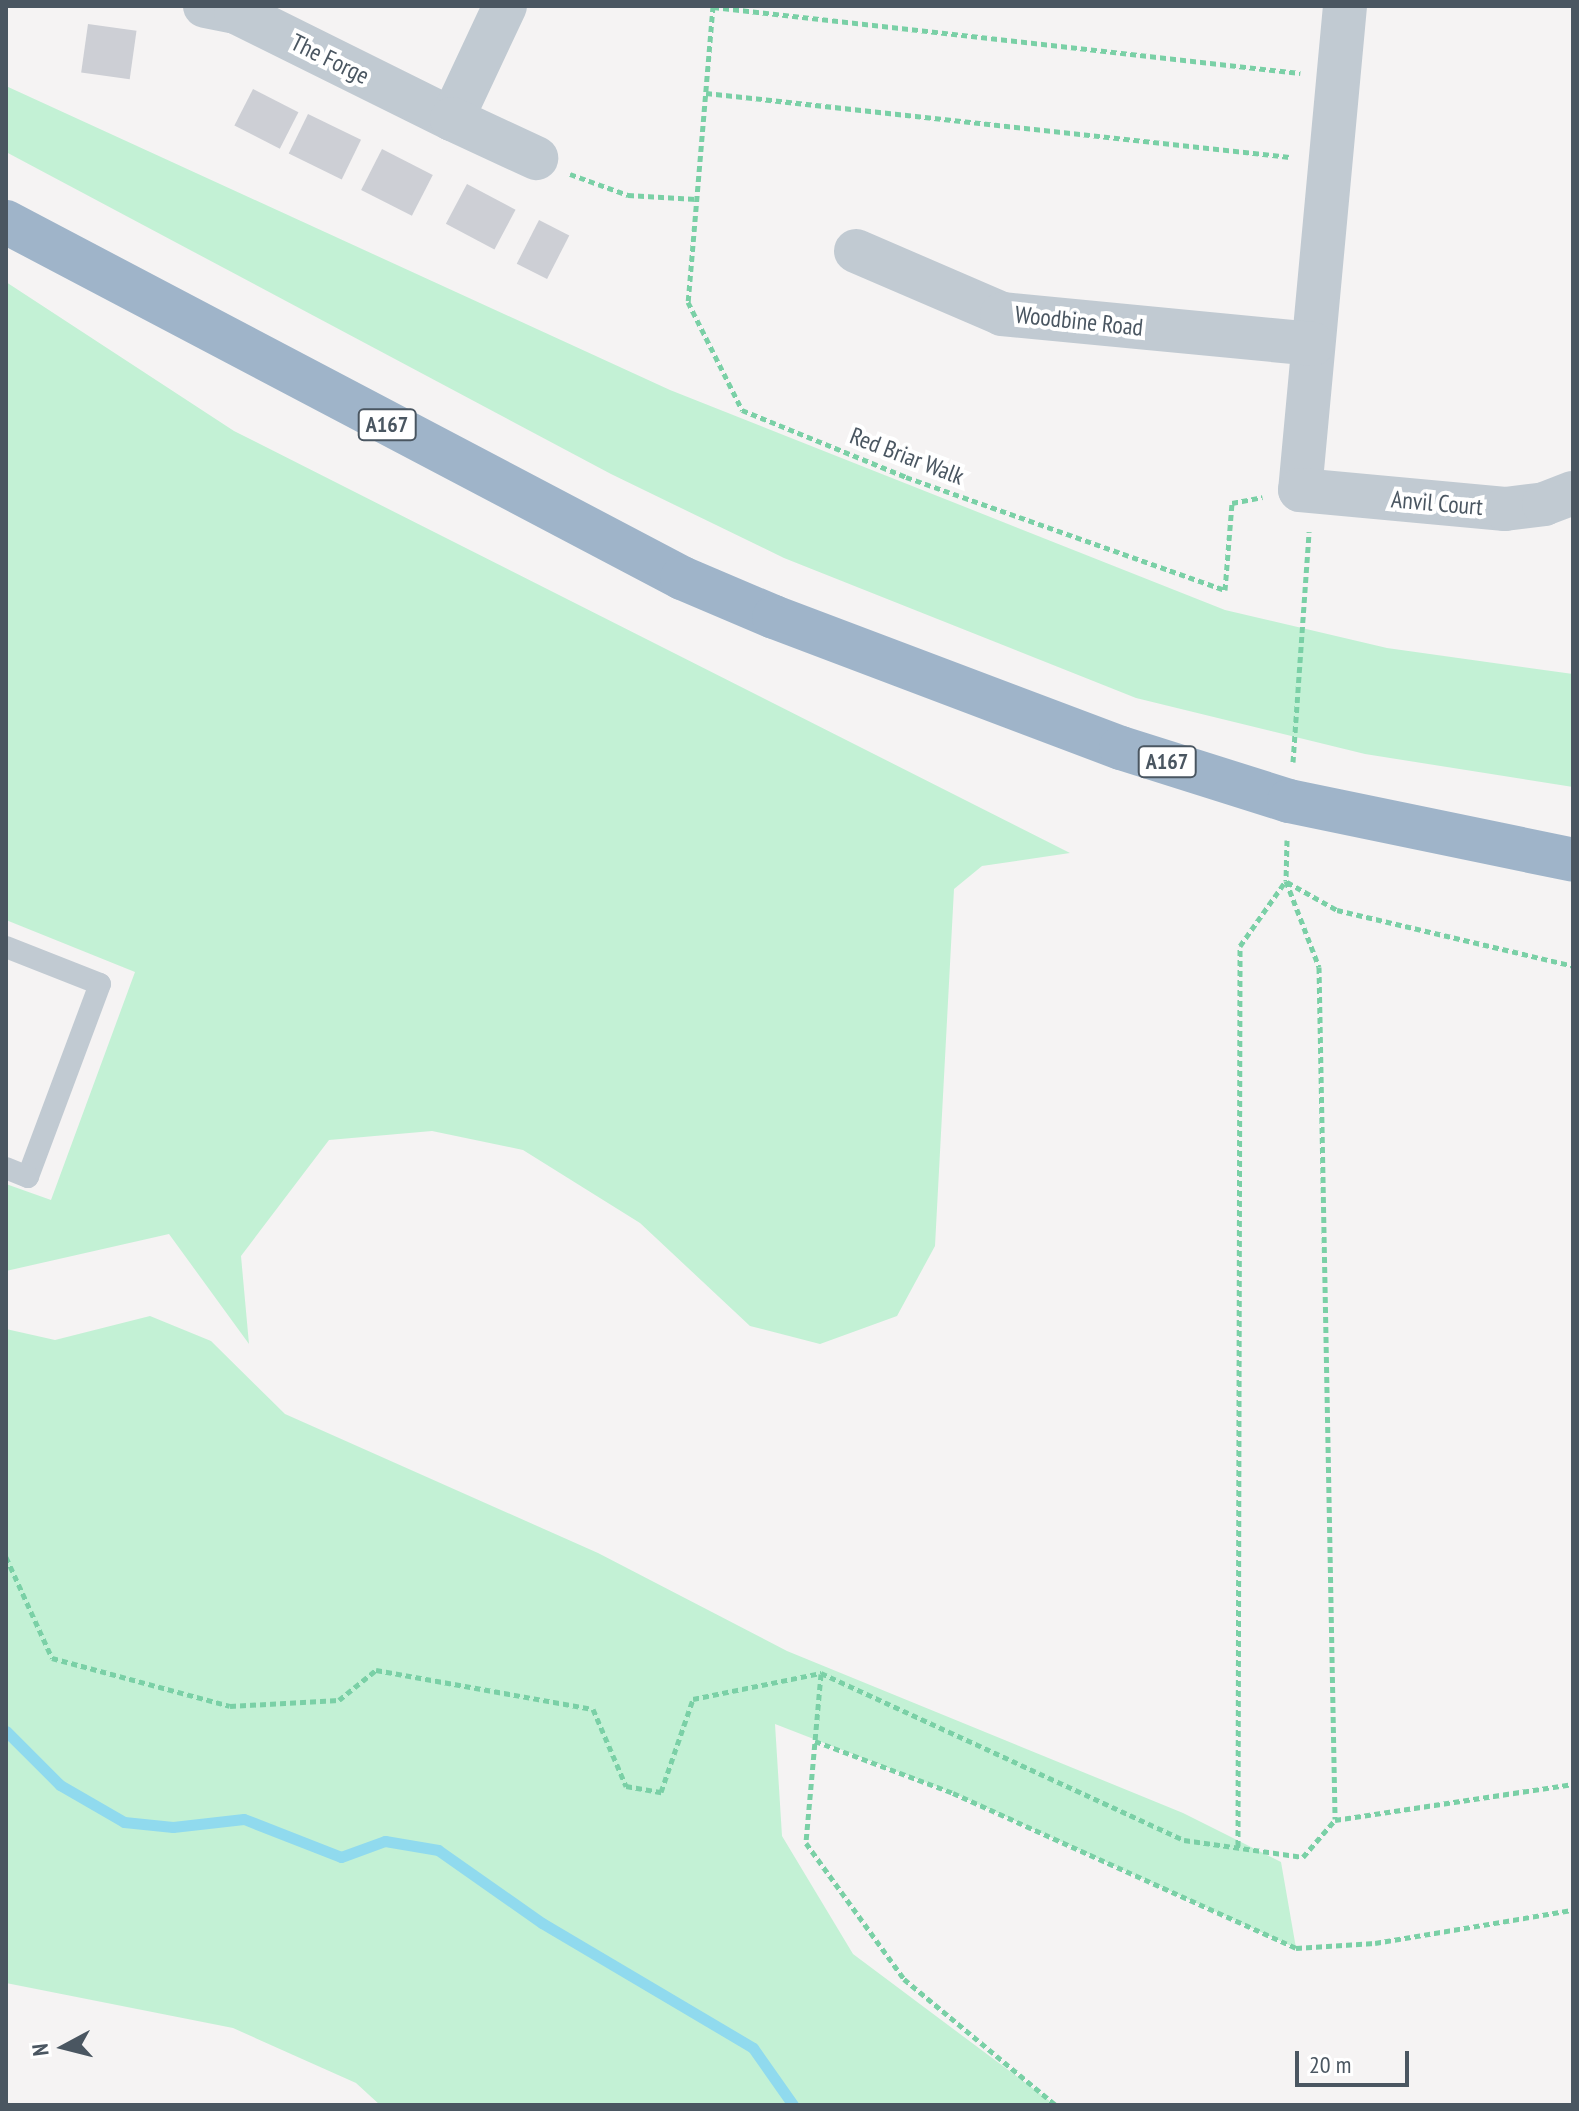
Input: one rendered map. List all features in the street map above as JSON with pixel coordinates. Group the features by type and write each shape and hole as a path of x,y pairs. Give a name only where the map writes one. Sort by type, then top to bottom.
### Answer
{"highway":[{"name":"A167","path":"6,222 682,578 1121,748 1291,780 1573,860"}],"street":[{"name":"The Forge","path":"205,6 236,12 536,158"},
{"path":"452,119 505,6"},
{"path":"1306,490 1313,344 1345,6"},
{"name":"Woodbine Road","path":"856,251 1002,314 1313,344"},
{"name":"Anvil Court","path":"1306,490 1505,509 1544,504 1573,493"}],"lane":[{"path":"6,947 100,984 28,1177 6,1168"}],"path":[{"path":"713,6 1338,77"},
{"name":"Red Briar Walk","path":"713,6 688,302 742,410 906,477 1225,590 1232,503 1306,490"},
{"path":"706,93 1331,161"},
{"path":"600,188 696,199"},
{"path":"1306,490 1286,881 1319,967 1335,1820"},
{"path":"1279,756 1291,780"},
{"path":"1291,780 1309,763"},
{"path":"1286,881 1337,910 1573,966"},
{"path":"1238,1846 1240,946 1286,881"},
{"path":"6,1557 52,1658 230,1706 339,1700 376,1670 593,1709 626,1786 661,1792 693,1699 821,1673 1184,1840 1303,1857 1335,1820 1573,1784"},
{"path":"821,1673 806,1843 904,1979 1056,2105"},
{"path":"815,1741 953,1793 1296,1948 1375,1943 1573,1910"}],"green space":[{"path":"6,86 670,390 1225,610 1387,648 1573,674 1573,787 1365,754 1136,698 784,558 611,474 6,152"},
{"path":"6,282 234,431 1070,853 982,866 954,889 935,1246 897,1316 820,1344 750,1326 640,1223 523,1150 432,1131 329,1140 241,1256 249,1344 169,1234 6,1271 6,1184 51,1200 135,972 6,920"},
{"path":"150,1316 211,1341 285,1414 598,1553 787,1651 1183,1813 1281,1862 1296,1948 953,1793 775,1724 782,1836 853,1954 1055,2105 380,2105 356,2083 233,2028 6,1983 6,1329 55,1340"}],"building":[{"path":"88,24 137,31 130,79 81,73"},
{"path":"253,89 298,112 280,149 234,126"},
{"path":"308,114 361,140 342,179 289,154"},
{"path":"382,149 433,175 412,216 361,190"},
{"path":"467,184 516,210 494,250 446,224"},
{"path":"539,220 569,235 547,279 517,264"}],"waterway":[{"path":"6,1731 60,1785 124,1822 173,1827 244,1819 341,1857 385,1841 438,1850 542,1923 753,2048 793,2105"}]}
